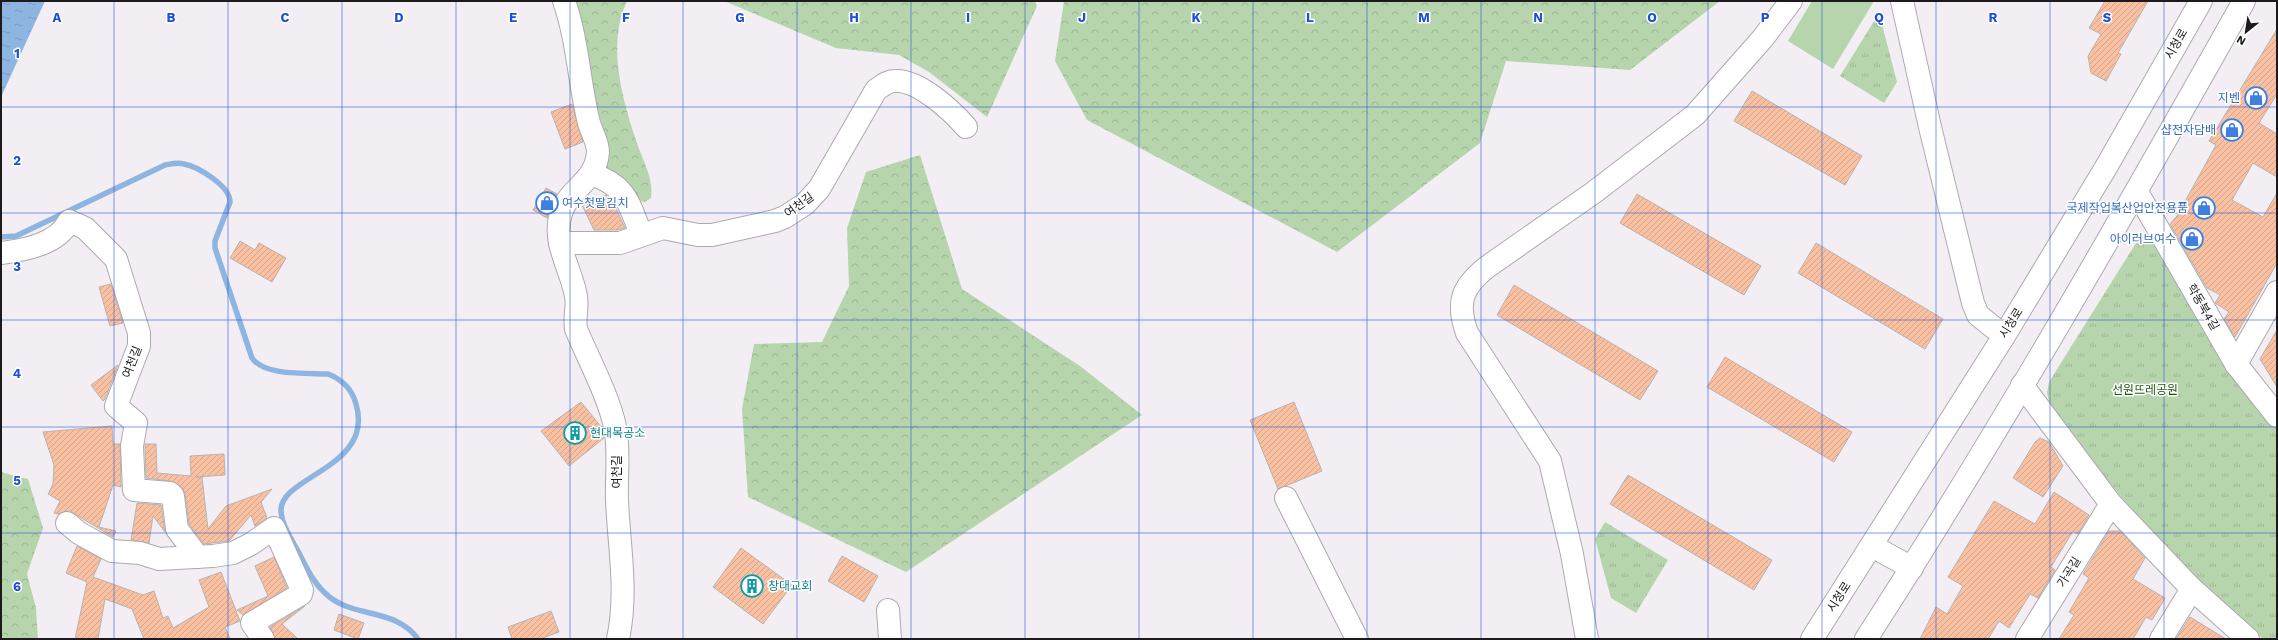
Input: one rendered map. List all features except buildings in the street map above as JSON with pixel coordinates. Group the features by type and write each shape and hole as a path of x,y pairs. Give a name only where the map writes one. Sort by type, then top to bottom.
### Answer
{"street":[{"name":"여천길","path":"564,1 573,32 589,124 598,146 596,161 591,174 566,204 559,224 560,243 577,298 574,320 576,329 610,410 615,428 617,501 624,589 623,620 618,639"},
{"path":"1587,639 1572,554 1550,461 1467,333 1462,318 1462,296 1476,277 1487,267 1593,193 1695,115 1764,38 1791,1"},
{"path":"1902,1 1932,134 1973,303 1978,315 2004,336"},
{"name":"시청로","path":"1812,639 2004,336 2105,169 2201,1"},
{"path":"1866,639 1912,568 2137,192 2244,1"},
{"name":"여천길","path":"560,243 620,243 641,234 663,228 698,235 712,235 775,221 797,210 820,190 876,90 884,84 895,81 913,86 942,102 966,127"},
{"path":"591,174 607,180 621,189 641,234"},
{"name":"학동북4길","path":"2137,192 2236,364 2277,416"},
{"name":"여천길","path":"1,253 38,244 58,236 64,230 69,221 85,228 116,259 140,333 139,346 116,406 136,423 132,446 134,490 170,493 173,496 177,529 198,557"},
{"path":"2236,364 2277,292"},
{"path":"2022,385 2111,504 2192,589 2248,639"},
{"path":"1286,498 1357,639"},
{"name":"가곡길","path":"2027,639 2111,504"},
{"path":"67,523 78,533 112,551 140,553 159,559 233,553 251,544 274,528 302,590 301,594 257,631"},
{"path":"1872,546 1912,568"},
{"path":"2161,639 2192,589"},
{"path":"888,610 890,639"}],"green space":[{"path":"571,1 627,1 621,18 617,55 622,92 627,111 650,178 652,191 651,198 645,202 638,200 609,174 605,166 604,135"},
{"path":"724,1 1035,1 1037,6 987,117 929,72 899,55 836,48"},
{"path":"1064,1 1720,1 1630,70 1506,61 1480,143 1337,252 1087,120 1055,61"},
{"path":"1812,1 1874,1 1833,69 1788,41"},
{"path":"1879,13 1897,82 1884,103 1840,76"},
{"path":"920,155 962,289 1080,366 1142,415 906,572 748,497 742,409 754,344 822,342 849,286 847,228 866,172"},
{"name":"선원뜨레공원","path":"2141,235 2150,236 2158,242 2277,428 2277,639 2263,639 2175,558 2136,516 2050,406 2047,393 2049,382"},
{"path":"1,472 28,479 43,528 27,574 36,608 38,639 1,639"},
{"path":"1605,522 1668,560 1636,613 1611,598 1595,539"}],"water":[{"path":"1,1 45,1 1,97"}],"waterway":[{"path":"1,237 16,236 165,165 182,163 198,169 213,178 225,190 229,196 230,202 215,241 215,248 252,358 258,364 276,371 328,374 333,376 349,389 356,404 358,426 352,443 340,457 295,489 284,499 281,511 285,527 310,574 325,593 347,607 386,617 398,622 409,629 418,639"}],"place":[{"name":"지벤","path":"2256,98"},
{"name":"샵전자담배","path":"2232,130"},
{"name":"여수첫딸김치","path":"547,203"},
{"name":"국제작업복산업안전용품","path":"2204,208"},
{"name":"아이러브여수","path":"2192,239"},
{"name":"현대목공소","path":"575,433"},
{"name":"창대교회","path":"752,586"}]}
